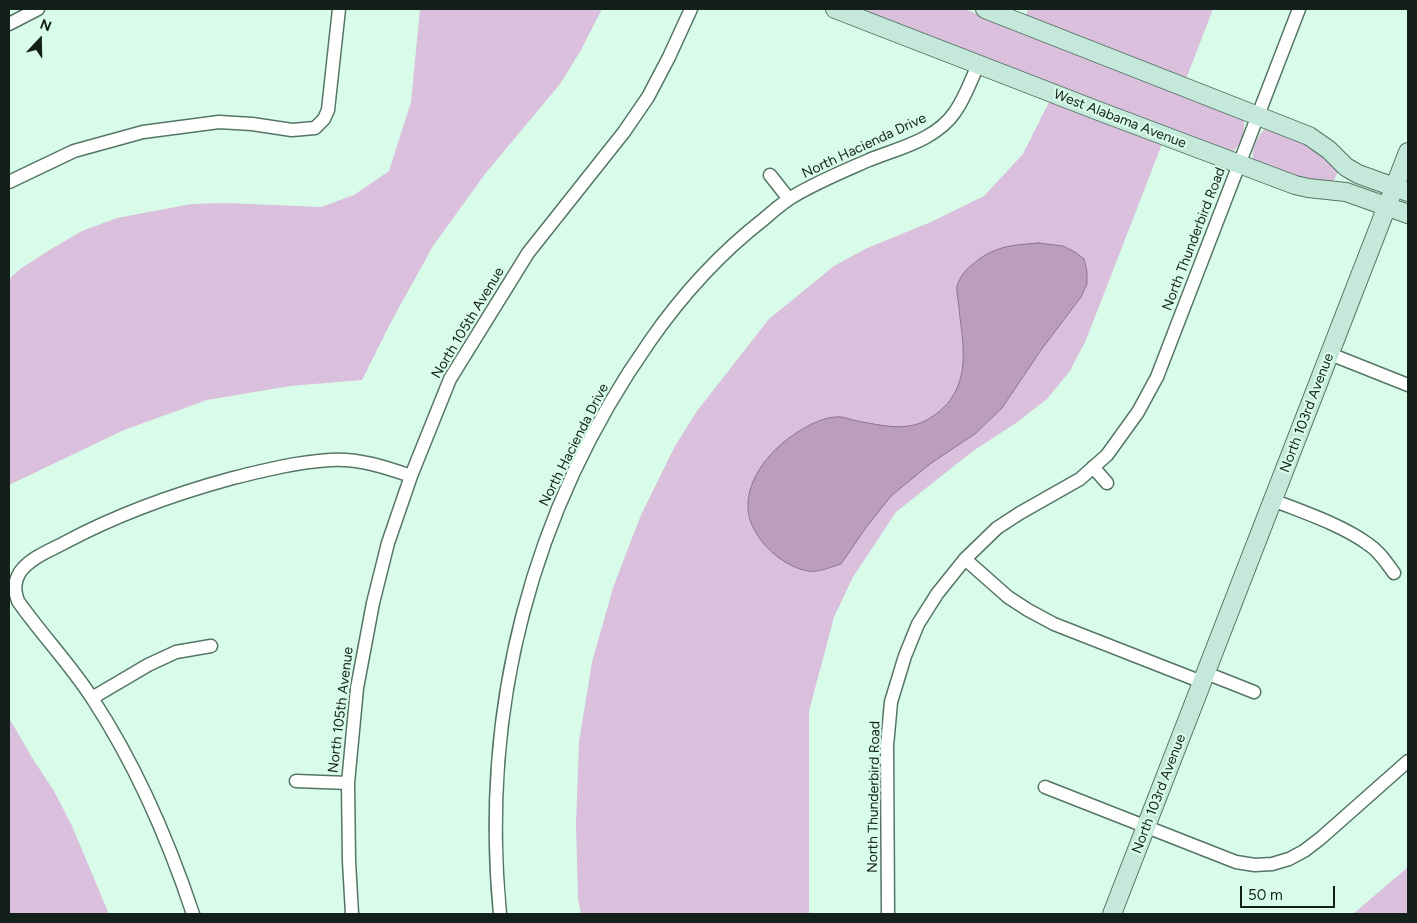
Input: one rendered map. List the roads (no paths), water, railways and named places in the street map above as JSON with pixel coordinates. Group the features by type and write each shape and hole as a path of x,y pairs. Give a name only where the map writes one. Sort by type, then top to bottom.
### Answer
{"street":[{"path":"9,24 35,9"},
{"path":"9,182 74,151 142,132 218,122 252,124 292,130 315,128 324,119 328,110 339,9"},
{"name":"North 105th Avenue","path":"352,914 348,783 357,688 365,642 388,543 411,476 450,380 528,253 624,132 648,97 691,9"},
{"name":"West Alabama Avenue","path":"835,9 1295,185 1346,192 1408,214"},
{"path":"985,9 1308,136 1330,150 1346,167 1358,174 1401,190"},
{"name":"North Thunderbird Road","path":"888,914 887,746 891,702 905,656 918,624 937,594 965,559 997,528 1080,479 1107,455 1138,412 1157,377 1299,9"},
{"name":"North Hacienda Drive","path":"500,914 495,845 498,764 511,663 524,608 551,524 573,472 595,429 636,361 660,327 704,273 726,251 789,199 842,172 901,149 934,131 955,113 978,65"},
{"name":"North 103rd Avenue","path":"1112,914 1387,206 1401,190 1408,152"},
{"path":"770,175 789,199"},
{"path":"1330,354 1408,385"},
{"path":"193,914 158,819 119,744 92,698 18,601 15,586 17,578 25,566 36,558 88,530 188,490 271,468 324,460 348,460 367,462 411,476"},
{"path":"1093,467 1107,483"},
{"path":"1273,500 1349,532 1380,555 1394,573"},
{"path":"965,559 1008,597 1046,620 1070,631 1204,678 1254,692"},
{"path":"92,698 148,665 176,652 211,646"},
{"path":"1045,788 1236,862 1255,865 1272,864 1289,859 1321,838 1408,762"},
{"name":"North 105th Avenue","path":"296,781 348,783"}]}
